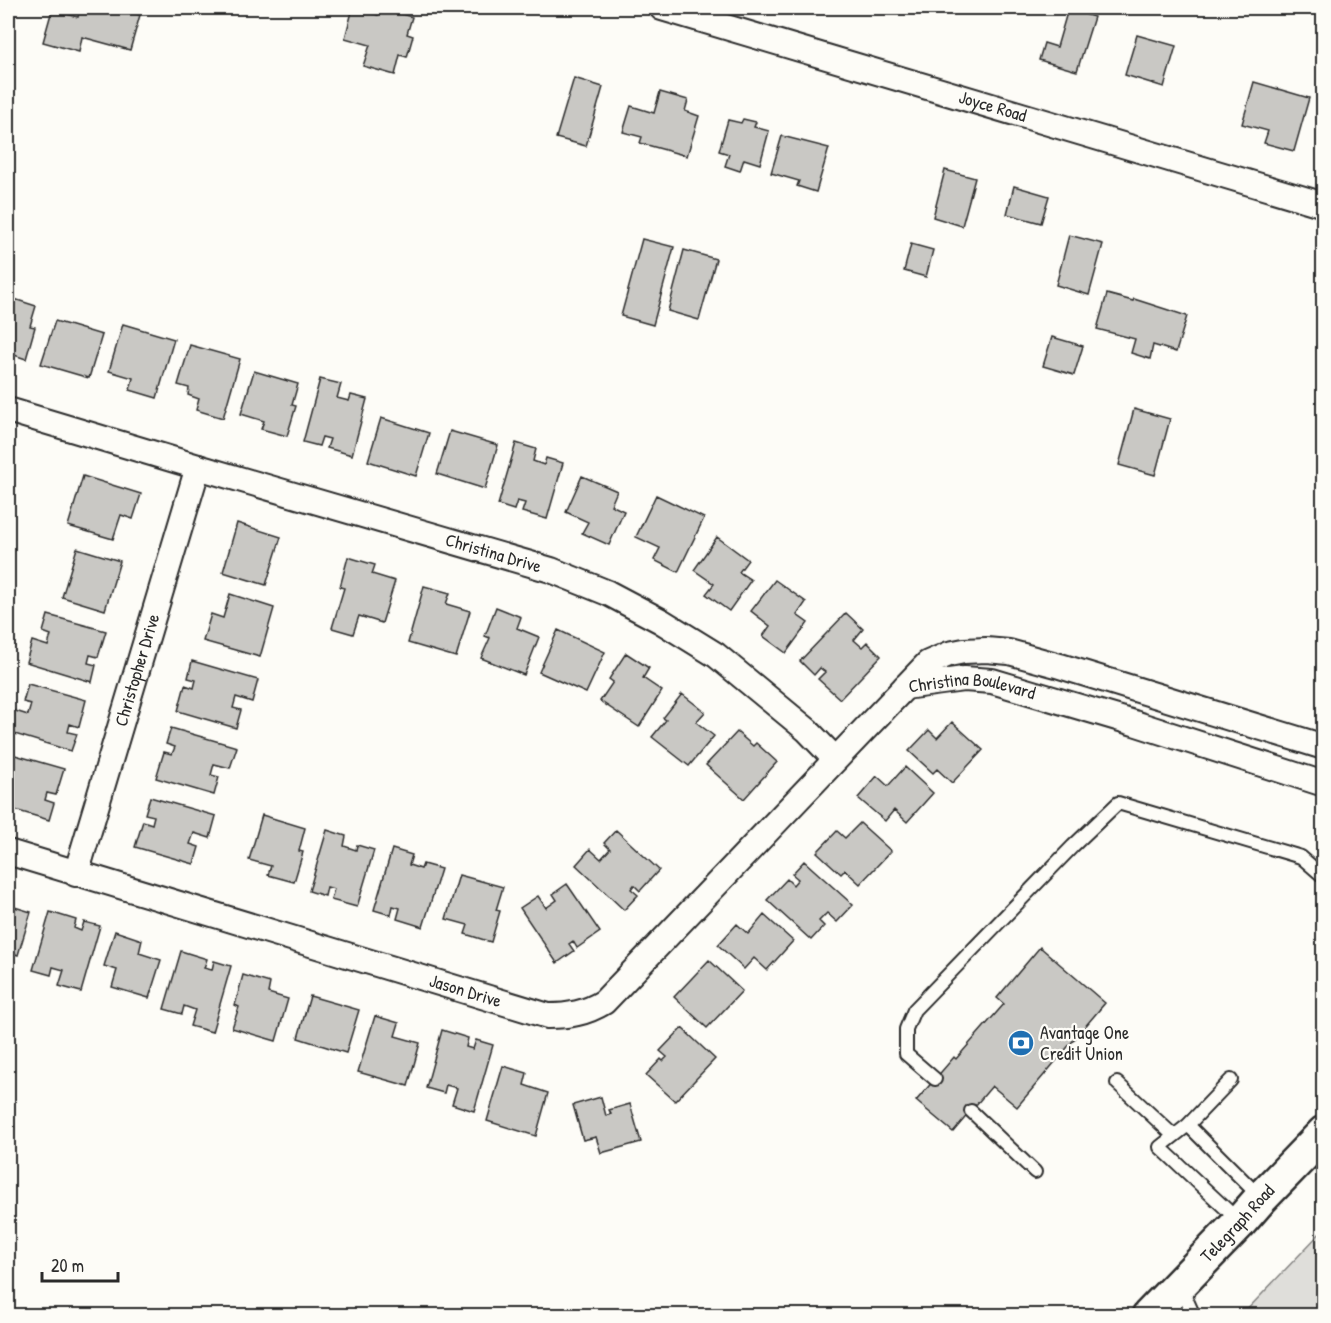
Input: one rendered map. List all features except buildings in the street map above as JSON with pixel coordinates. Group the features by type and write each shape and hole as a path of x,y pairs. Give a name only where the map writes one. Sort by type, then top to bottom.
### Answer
{"main road":[{"name":"Telegraph Road","path":"1149,1316 1323,1133"}],"street":[{"name":"Joyce Road","path":"662,8 1323,205"},
{"name":"Christina Drive","path":"8,410 551,570 608,593 662,621 716,655 807,729 835,759"},
{"name":"Christopher Drive","path":"76,874 198,467"},
{"name":"Christina Boulevard","path":"905,687 928,663 948,654 986,650 1009,652 1323,747"},
{"name":"Christina Boulevard","path":"905,687 964,680 992,681 1134,723 1323,784"},
{"path":"835,759 905,687"},
{"path":"1134,723 1143,692"},
{"name":"Jason Drive","path":"8,852 548,1016 564,1016 580,1014 604,1002 835,759"}],"lane":[{"path":"935,1079 906,1054 906,1029 914,1010 1073,846 1118,803 1301,857 1323,877"},
{"path":"1231,1080 1188,1125 1160,1148 1251,1210"},
{"path":"1117,1083 1174,1136"},
{"path":"971,1111 1035,1172"},
{"path":"1188,1125 1251,1210"},
{"path":"1179,1283 1194,1316"}],"shaded area":[{"path":"1323,1230 1323,1315 1242,1315"}],"place":[{"name":"Avantage One Credit Union","path":"1021,1043"}]}
